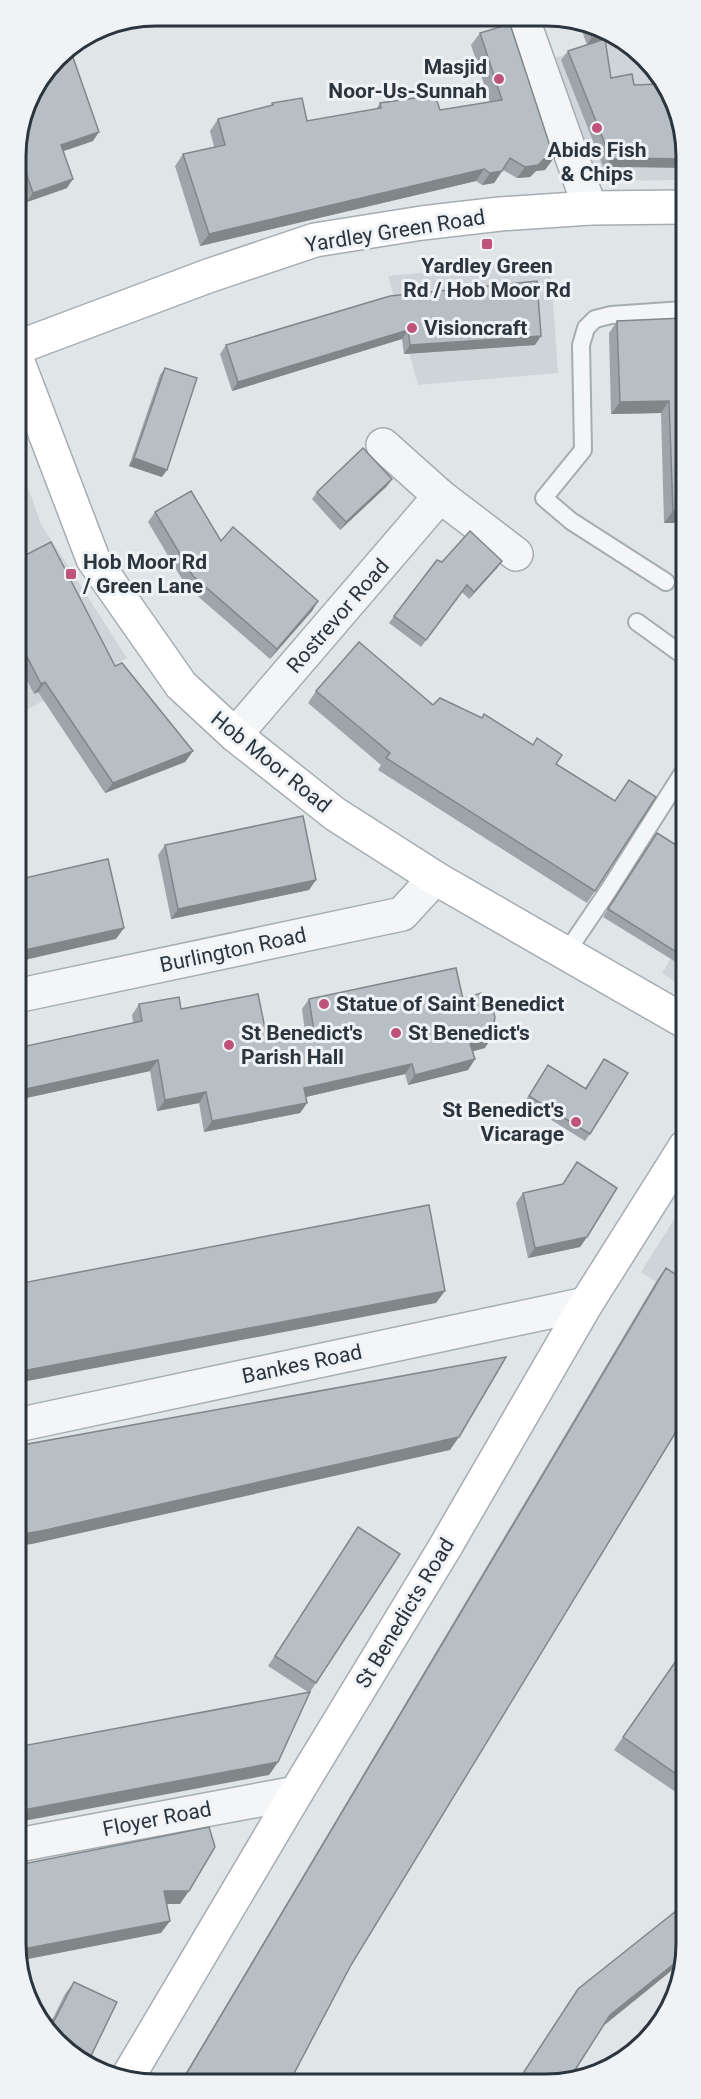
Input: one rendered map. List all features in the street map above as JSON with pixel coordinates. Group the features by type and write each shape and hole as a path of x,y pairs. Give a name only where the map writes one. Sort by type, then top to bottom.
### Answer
{"street":[{"path":"525,26 590,208"},
{"name":"Yardley Green Road","path":"26,344 208,276 315,240 500,214 590,208 676,207"},
{"name":"Hob Moor Road","path":"26,383 93,559 180,685 235,735 335,814 435,878 676,1016"},
{"path":"383,445 440,496 516,554"},
{"name":"Rostrevor Road","path":"235,735 440,496"},
{"name":"Burlington Road","path":"26,994 402,914 435,878"},
{"name":"St Benedicts Road","path":"131,2071 444,1549 586,1304 675,1162"},
{"name":"Bankes Road","path":"26,1423 586,1304"},
{"name":"Floyer Road","path":"26,1844 296,1793"}],"lane":[{"path":"666,582 571,521 544,498 583,450 582,345 586,328 595,319 611,315 676,311"},
{"path":"637,622 676,650"},
{"path":"566,952 676,784"}],"shaded area":[{"path":"608,42 625,52 643,70 654,83 669,114 676,156 676,180 594,181 554,58"},
{"path":"550,260 558,373 418,385 388,276"},
{"path":"26,482 41,524 127,658 26,710"},
{"path":"676,951 676,982 662,973"},
{"path":"675,1217 675,1294 641,1272"}],"building":[{"path":"511,26 554,158 544,159 538,165 525,167 510,158 502,171 490,173 484,169 209,234 183,154 225,145 218,119 273,105 272,103 302,98 307,121 381,108 380,103 435,95 440,110 502,100 480,33"},
{"path":"603,40 611,78 632,74 634,85 655,84 669,114 676,159 611,159 568,51"},
{"path":"72,56 99,132 61,145 73,179 33,193 26,172 26,147 30,122 43,90 52,76"},
{"path":"537,281 541,336 410,345 408,330 238,382 226,345 390,296"},
{"path":"676,318 676,511 673,511 669,401 620,402 617,321"},
{"path":"165,368 197,378 167,470 134,458"},
{"path":"363,448 392,479 346,522 317,492"},
{"path":"191,491 221,541 233,527 318,601 277,649 193,576 155,512"},
{"path":"470,531 502,561 474,592 467,585 426,640 394,616 437,560 442,562"},
{"path":"51,542 115,666 122,663 193,751 113,783 45,682 41,684 26,655 26,555"},
{"path":"359,642 433,705 440,698 482,718 484,714 533,745 537,738 562,755 556,764 615,801 629,780 656,797 595,891 386,758 390,753 316,691"},
{"path":"303,816 316,880 178,909 165,845"},
{"path":"657,833 676,845 676,952 608,909"},
{"path":"108,859 124,928 26,950 26,878"},
{"path":"456,968 463,999 481,993 491,1003 495,1017 492,1037 470,1044 475,1059 415,1075 412,1064 304,1088 307,1103 212,1121 206,1092 165,1100 158,1060 26,1089 26,1046 142,1021 139,1004 179,997 181,1009 258,994 267,1038 314,1031 309,999"},
{"name":"St Benedict's Vicarage","path":"604,1059 628,1073 590,1134 529,1096 548,1065 586,1089"},
{"path":"577,1162 617,1188 587,1237 535,1248 523,1193 563,1184"},
{"path":"429,1205 445,1291 26,1370 26,1282"},
{"path":"666,1268 675,1274 675,1433 351,1965 294,2074 186,2074"},
{"path":"506,1357 459,1437 26,1534 26,1444"},
{"path":"358,1527 400,1554 316,1683 275,1656"},
{"path":"675,1662 675,1773 623,1737"},
{"path":"310,1692 278,1762 26,1809 26,1745"},
{"path":"209,1827 215,1847 189,1891 164,1891 170,1921 26,1948 26,1863"},
{"path":"675,1912 674,1964 610,2015 575,2070 523,2074 578,1989"},
{"path":"74,1982 117,2002 91,2056 76,2047 49,2019 54,2021"}],"place":[{"name":"Masjid Noor-Us-Sunnah","path":"499,79"},
{"name":"Abids Fish & Chips","path":"597,128"},
{"name":"Yardley Green Rd / Hob Moor Rd","path":"487,244"},
{"name":"Visioncraft","path":"412,328"},
{"name":"Hob Moor Rd / Green Lane","path":"71,574"},
{"name":"Statue of Saint Benedict","path":"324,1004"},
{"name":"St Benedict's","path":"396,1033"},
{"name":"St Benedict's Parish Hall","path":"229,1045"},
{"name":"St Benedict's Vicarage","path":"576,1122"}]}
